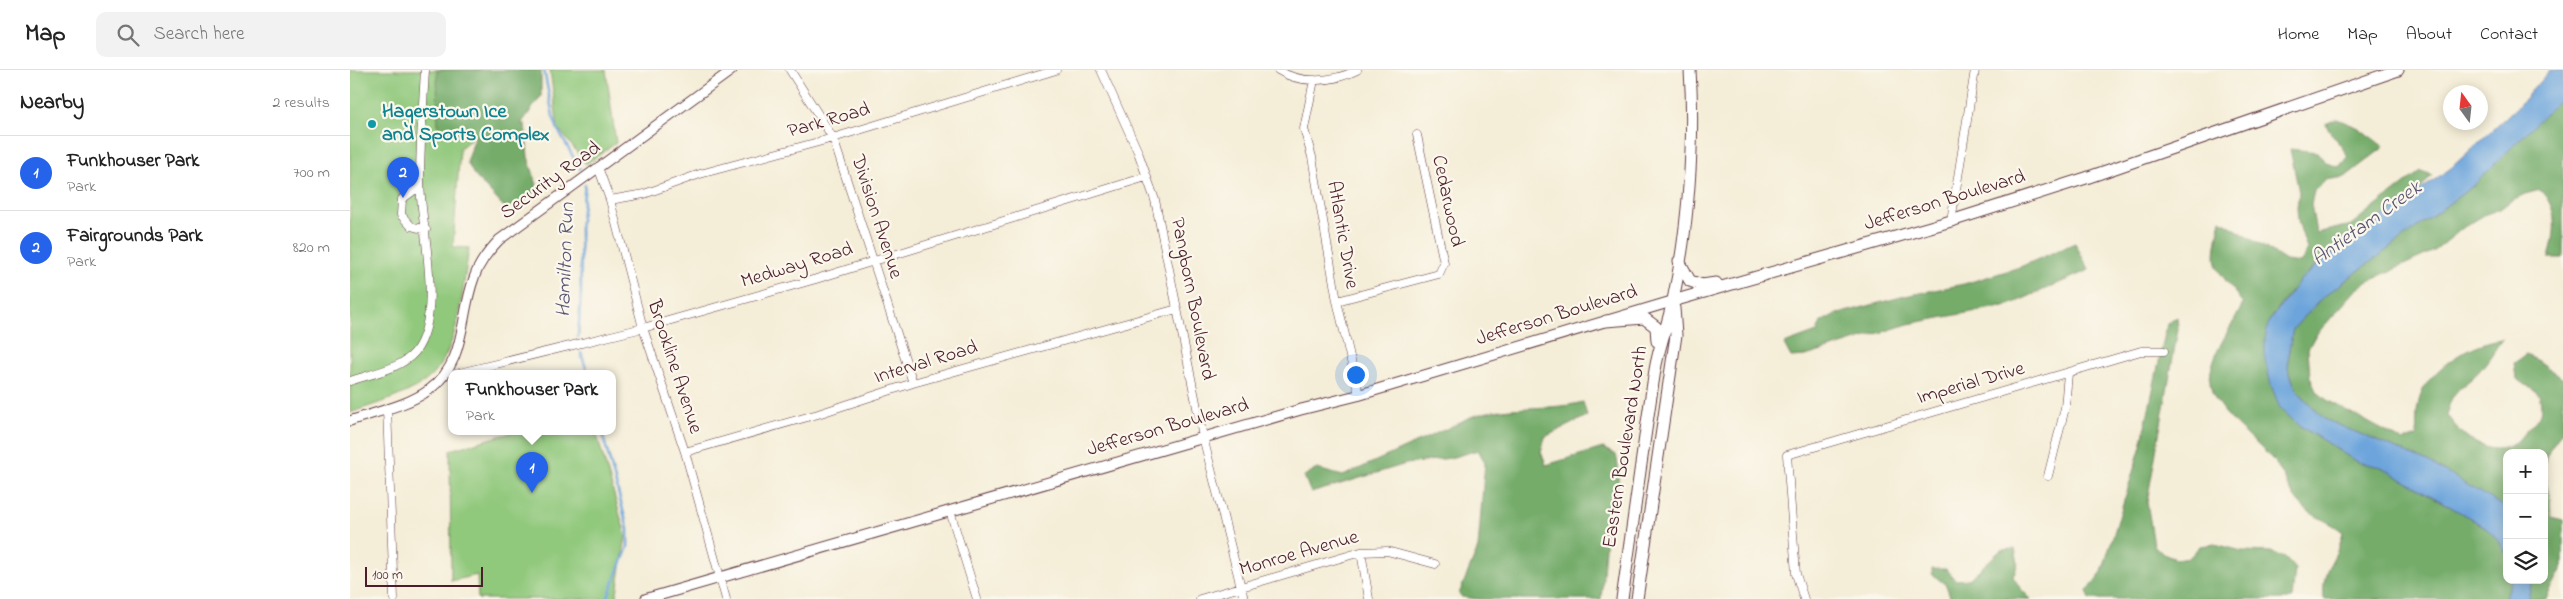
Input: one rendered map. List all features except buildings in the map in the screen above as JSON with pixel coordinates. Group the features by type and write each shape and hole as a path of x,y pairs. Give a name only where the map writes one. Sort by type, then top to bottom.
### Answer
{"main road":[{"name":"Eastern Boulevard North","path":"1622,599 1655,369 1662,334 1673,301 1688,194 1691,130 1690,70"},
{"name":"Jefferson Boulevard","path":"646,599 720,576 889,530 1203,438 1359,395 1754,277 1951,221 2086,178 2398,70"},
{"path":"1679,261 1690,281 1702,285 1754,277"},
{"name":"Eastern Boulevard North","path":"1637,599 1676,335 1673,301"},
{"path":"1606,321 1644,318 1653,323 1658,333 1655,369"}],"street":[{"path":"350,381 398,365 414,353 420,343 428,311 428,245 420,186 424,70"},
{"name":"Security Road","path":"350,421 414,398 429,390 442,377 456,355 461,340 473,280 488,252 514,228 732,70"},
{"name":"Division Avenue","path":"790,70 833,138 913,383"},
{"name":"Park Road","path":"610,200 644,194 700,174 833,138 1056,70"},
{"name":"Pangborn Boulevard","path":"1100,70 1138,152 1155,200 1203,438 1243,587 1244,599"},
{"path":"1278,70 1285,74 1314,80 1338,78 1356,70"},
{"path":"1951,221 1975,70"},
{"name":"Atlantic Drive","path":"1314,80 1304,128 1312,157 1337,301 1359,395"},
{"name":"Cedarwood","path":"1337,301 1439,274 1444,264 1417,135"},
{"name":"Brookline Avenue","path":"598,167 610,200 643,328 684,452 726,599"},
{"name":"Medway Road","path":"473,370 643,328 1146,177"},
{"path":"420,186 402,199 401,216 411,226 426,230"},
{"name":"Interval Road","path":"684,452 818,414 913,383 1177,309"},
{"name":"Imperial Drive","path":"1804,599 1796,574 1787,456 2141,351 2164,351"},
{"path":"2048,476 2065,408 2068,373"},
{"name":"Medway Road","path":"442,377 448,376"},
{"path":"387,408 394,599"},
{"path":"950,511 977,599"},
{"name":"Monroe Avenue","path":"1200,599 1361,552 1387,551 1435,564"},
{"path":"1361,552 1369,599"}],"green space":[{"path":"350,70 482,70 471,139 460,148 453,247 469,248 461,302 452,339 436,371 424,382 398,396 350,413"},
{"path":"437,70 541,70 541,96 521,124 525,124 528,157 537,185 524,202 504,207 474,175 467,162 475,137 467,132 438,132"},
{"path":"550,70 606,70 616,143 586,164 558,128"},
{"path":"2563,96 2563,258 2549,258 2554,231 2553,214 2551,206 2540,190 2512,200 2500,209 2486,214 2464,227 2436,250 2367,282 2355,291 2315,336 2308,349 2310,377 2316,391 2327,400 2403,441 2417,436 2419,401 2423,390 2437,372 2468,350 2502,339 2481,369 2455,393 2447,415 2460,430 2476,443 2496,449 2505,448 2515,443 2534,422 2541,411 2539,394 2516,378 2514,363 2526,355 2539,361 2563,379 2563,432 2548,454 2548,449 2503,449 2503,507 2428,462 2324,419 2296,389 2288,369 2293,329 2322,298 2474,185"},
{"path":"2337,119 2359,128 2384,147 2345,177 2325,180 2314,191 2311,204 2316,233 2352,225 2421,171 2432,175 2408,201 2380,222 2335,251 2313,269 2292,291 2268,323 2297,424 2357,462 2381,467 2484,526 2503,548 2503,584 2510,584 2505,599 2324,599 2325,578 2338,550 2343,532 2299,503 2273,460 2225,413 2212,392 2210,381 2214,361 2222,341 2243,304 2221,273 2215,259 2221,220 2286,261 2301,263 2307,249 2298,221 2299,192 2290,149 2317,152 2326,163 2339,167 2348,156 2325,124"},
{"path":"2075,243 2089,270 2009,305 1908,324 1806,356 1791,357 1784,344 1817,332 1821,322 1834,315 1905,296 1964,284 2020,267"},
{"path":"2177,317 2178,329 2147,502 2154,545 2163,554 2176,559 2190,557 2200,546 2215,544 2242,551 2271,552 2285,558 2295,569 2292,599 2090,599 2087,591 2102,572 2141,446 2167,324"},
{"path":"1583,402 1587,416 1545,437 1541,452 1546,465 1603,448 1616,455 1618,478 1606,534 1601,599 1480,599 1462,597 1459,594 1478,548 1485,462 1478,450 1450,458 1406,464 1311,493 1304,476 1317,469 1343,476 1471,417 1486,412 1552,407"},
{"path":"503,435 597,435 626,536 616,599 478,599 477,575 451,581 450,450"},
{"path":"2548,490 2551,517 2563,520 2563,566 2546,599 2528,599 2531,584 2548,584"},
{"path":"2015,549 2018,563 2013,577 2031,599 1951,599 1946,585 1932,574 1932,569 1946,569 1955,580 1969,579 2001,550"}],"water":[{"name":"Antietam Creek","path":"2550,70 2563,70 2563,96 2474,185 2322,298 2293,329 2288,369 2296,389 2324,419 2428,462 2503,506 2503,548 2484,526 2381,467 2357,462 2297,424 2280,408 2271,385 2265,360 2265,340 2268,323 2300,280 2322,261 2451,168 2519,105"},
{"path":"2510,584 2531,584 2528,599 2505,599"}],"waterway":[{"name":"Hamilton Run","path":"544,70 553,116 558,130 580,169"},
{"name":"Hamilton Run","path":"578,337 581,294 580,228 585,185"},
{"name":"Hamilton Run","path":"581,353 587,370"},
{"name":"Hamilton Run","path":"603,435 628,529 628,547 607,599"}],"place":[{"name":"Hagerstown Ice and Sports Complex","path":"372,124"},
{"name":"Fairgrounds Park","path":"403,198"},
{"name":"Funkhouser Park","path":"532,493"}]}
